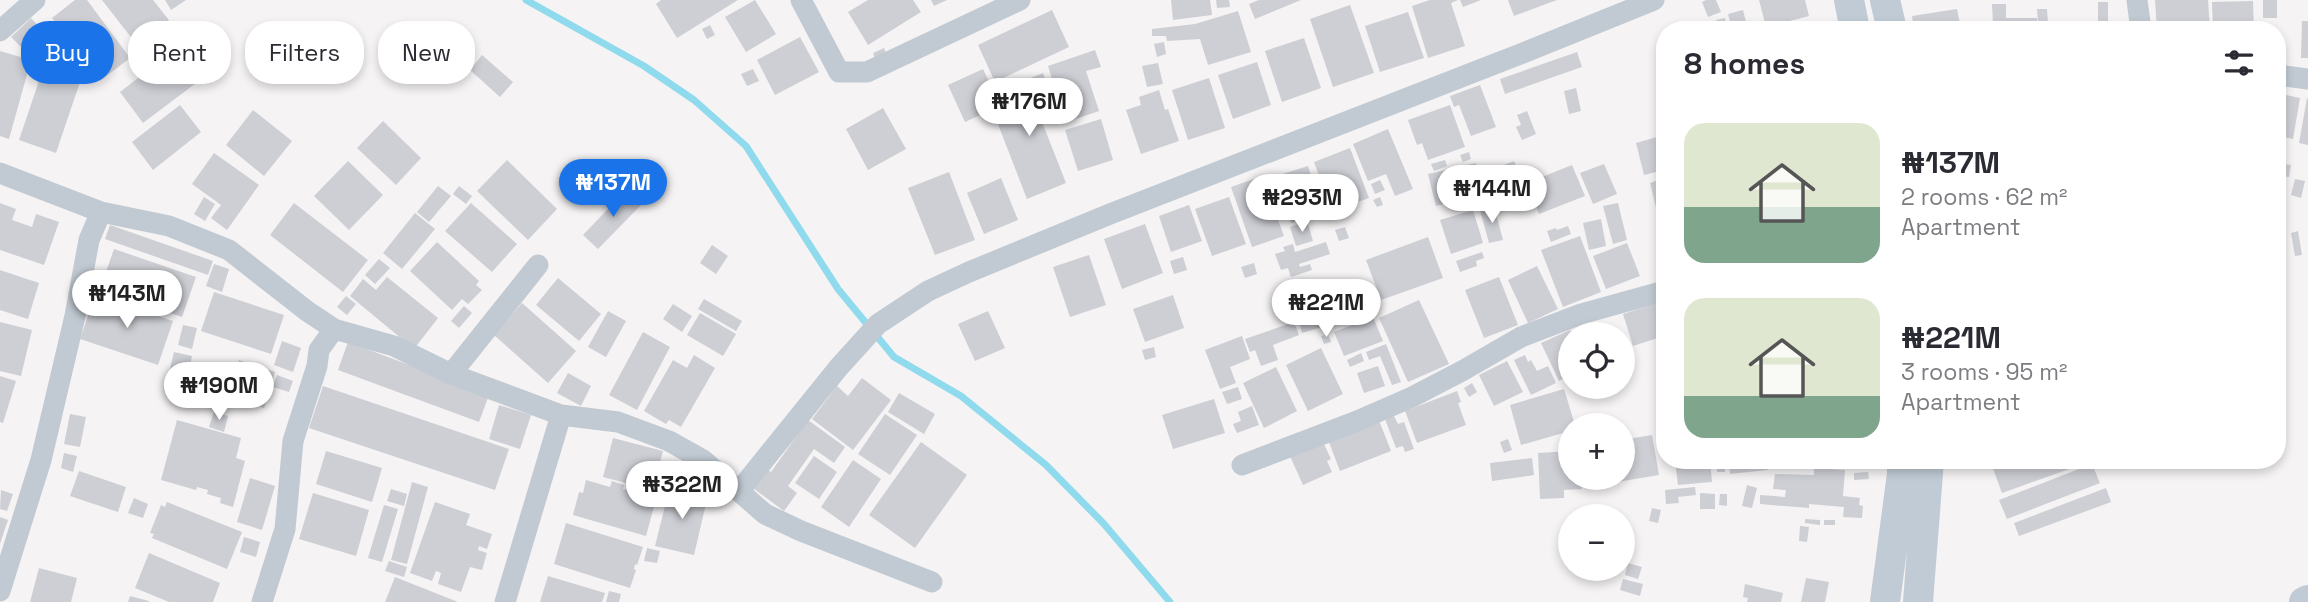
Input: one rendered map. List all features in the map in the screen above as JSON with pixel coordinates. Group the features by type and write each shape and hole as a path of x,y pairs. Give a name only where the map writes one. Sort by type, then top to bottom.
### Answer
{"main road":[{"path":"1849,0 1853,21"},
{"path":"1885,0 1890,21"},
{"path":"1885,602 1902,469"},
{"path":"1918,602 1928,469"}],"street":[{"path":"0,31 35,0"},
{"path":"801,0 839,72 867,72 1020,0"},
{"path":"739,491 839,367 878,324 928,291 969,272 1654,0"},
{"path":"2137,0 2140,21"},
{"path":"2286,76 2308,79"},
{"path":"0,173 101,212 169,226 229,250 334,329 394,346 451,374 561,415 618,422 668,441 704,460 765,514 801,531 932,582"},
{"path":"0,591 41,460 75,316 89,240 101,212"},
{"path":"451,374 538,265"},
{"path":"1242,465 1412,397 1462,372 1521,337 1581,314 1656,292"},
{"path":"262,602 285,529 293,441 317,366 319,350 334,329"},
{"path":"505,602 561,415"}],"building":[{"path":"75,0 87,0 103,21 54,21 52,18"},
{"path":"102,0 153,0 169,20 128,21 128,33"},
{"path":"165,0 186,0 171,10"},
{"path":"661,0 738,0 677,38 656,4"},
{"path":"755,0 776,34 746,52 725,17"},
{"path":"868,0 913,0 921,12 868,45 848,12"},
{"path":"931,0 947,0 934,6"},
{"path":"1171,0 1210,0 1212,15 1173,20"},
{"path":"1216,0 1229,0 1230,7 1217,8"},
{"path":"1259,0 1301,0 1255,19 1249,4"},
{"path":"1430,0 1458,0 1451,3 1465,46 1428,58 1412,6"},
{"path":"1460,0 1481,0 1463,7"},
{"path":"1508,0 1557,0 1514,16"},
{"path":"1716,0 1721,12 1708,17 1702,2"},
{"path":"1759,0 1805,0 1809,16 1789,21 1764,21"},
{"path":"2155,0 2208,0 2209,21 2156,21"},
{"path":"2263,0 2277,0 2277,18 2263,18"},
{"path":"2253,1 2254,21 2213,21 2212,2"},
{"path":"2098,2 2108,2 2108,21 2098,21"},
{"path":"1992,4 2006,4 2006,18 2037,18 2037,21 1993,21"},
{"path":"1350,5 1374,73 1333,87 1310,19"},
{"path":"1957,9 1959,21 1913,21 1912,16"},
{"path":"2037,9 2047,9 2048,21 2038,21"},
{"path":"1052,10 1069,47 995,82 978,45"},
{"path":"1743,10 1746,21 1730,21 1728,14"},
{"path":"1238,11 1251,52 1208,65 1200,39 1167,41 1166,36 1152,36 1152,29 1195,24"},
{"path":"1408,12 1424,58 1380,72 1365,26"},
{"path":"2302,21 2308,21 2308,58 2301,58"},
{"path":"710,25 715,35 707,39 702,29"},
{"path":"21,28 21,47 11,37"},
{"path":"114,36 128,55 128,60 114,70"},
{"path":"800,37 819,72 775,95 757,60"},
{"path":"1304,38 1321,88 1282,102 1265,51"},
{"path":"1164,42 1166,54 1157,57 1154,44"},
{"path":"884,48 888,58 875,59 873,53"},
{"path":"1095,50 1101,67 1086,71 1099,111 1064,123 1049,80 1052,79 1048,66"},
{"path":"0,51 21,57 21,84 24,84 9,139 0,136"},
{"path":"1577,52 1582,67 1505,94 1500,79"},
{"path":"482,55 513,82 500,97 475,74 475,64"},
{"path":"1257,62 1271,105 1233,119 1218,75"},
{"path":"1158,63 1163,84 1147,87 1142,66"},
{"path":"753,69 759,81 747,86 741,74"},
{"path":"983,69 1000,106 965,122 948,85"},
{"path":"1043,73 1049,89 1023,100 1033,99 1066,183 1027,199 994,114 1005,109 998,91"},
{"path":"1209,78 1225,128 1188,140 1172,90"},
{"path":"38,84 79,84 56,153 19,140"},
{"path":"130,84 195,84 143,123 120,92"},
{"path":"1480,85 1496,127 1471,136 1459,105 1454,107 1450,96"},
{"path":"1576,88 1581,111 1569,114 1564,91"},
{"path":"1159,90 1179,141 1141,154 1126,110 1141,105 1139,97"},
{"path":"2286,95 2300,98 2293,139 2286,138"},
{"path":"2308,99 2308,145 2299,143"},
{"path":"180,105 201,132 153,170 132,142"},
{"path":"1450,105 1465,147 1428,160 1422,143 1417,145 1408,120"},
{"path":"883,108 906,149 868,170 846,129"},
{"path":"253,110 292,141 264,176 226,145"},
{"path":"1527,111 1536,134 1522,140 1516,127 1521,125 1517,115"},
{"path":"1101,119 1113,160 1078,171 1065,130"},
{"path":"383,121 421,158 396,185 357,148"},
{"path":"1388,129 1413,189 1395,196 1386,174 1368,181 1353,144"},
{"path":"1656,137 1656,172 1644,175 1636,143"},
{"path":"1350,148 1369,198 1332,211 1314,162"},
{"path":"1469,152 1471,159 1463,162 1460,155"},
{"path":"214,153 259,185 227,230 211,218 221,205 192,184"},
{"path":"507,160 557,209 528,240 477,191"},
{"path":"1445,160 1447,166 1434,171 1431,164"},
{"path":"348,161 383,195 349,230 314,196"},
{"path":"1514,161 1524,185 1491,198 1482,174"},
{"path":"1476,163 1483,195 1436,206 1428,174"},
{"path":"1604,164 1617,194 1593,204 1580,173"},
{"path":"2286,164 2291,165 2289,177 2286,177"},
{"path":"1572,165 1585,196 1539,214 1527,183"},
{"path":"1308,166 1323,213 1291,223 1276,176"},
{"path":"949,172 975,240 935,255 908,188"},
{"path":"1268,174 1276,199 1271,201 1284,236 1252,247 1231,187"},
{"path":"1001,178 1018,220 984,234 967,193"},
{"path":"2295,179 2305,181 2301,198 2291,195"},
{"path":"1380,180 1385,190 1375,194 1371,184"},
{"path":"1656,181 1656,208 1650,183"},
{"path":"438,186 451,196 429,222 417,212"},
{"path":"459,186 472,196 466,204 453,194"},
{"path":"627,189 642,204 598,249 583,235"},
{"path":"204,197 215,204 205,221 194,214"},
{"path":"1229,197 1246,244 1212,256 1195,209"},
{"path":"1380,197 1383,205 1377,207 1373,200"},
{"path":"0,203 16,209 12,220 32,227 36,214 59,222 44,265 0,250"},
{"path":"294,203 368,260 343,292 270,235"},
{"path":"471,203 517,244 492,272 445,231"},
{"path":"1618,203 1627,240 1613,244 1603,206"},
{"path":"1189,205 1202,241 1171,252 1159,216"},
{"path":"1494,206 1503,240 1489,243 1480,210"},
{"path":"1473,210 1483,243 1451,254 1440,220"},
{"path":"415,213 435,229 402,269 383,253"},
{"path":"1601,219 1606,246 1589,250 1583,223"},
{"path":"1307,221 1313,241 1296,246 1290,227"},
{"path":"1145,224 1163,273 1122,289 1104,239"},
{"path":"110,225 213,261 208,275 105,239"},
{"path":"1568,226 1571,234 1551,242 1547,231"},
{"path":"1345,227 1349,238 1339,241 1335,230"},
{"path":"2298,231 2302,255 2295,256 2291,233"},
{"path":"1580,236 1601,292 1563,307 1541,250"},
{"path":"1428,237 1443,278 1381,300 1366,260"},
{"path":"437,242 479,281 476,285 482,290 468,304 462,299 452,310 410,271"},
{"path":"1326,242 1330,254 1299,264 1300,267 1310,264 1312,270 1291,277 1288,268 1281,270 1275,254 1285,251 1283,247 1293,244 1295,252"},
{"path":"1627,243 1640,276 1606,289 1593,256"},
{"path":"712,245 728,256 716,274 700,263"},
{"path":"114,249 196,277 182,317 100,289"},
{"path":"1482,252 1484,258 1476,261 1477,266 1460,272 1456,261"},
{"path":"1089,255 1106,305 1070,317 1053,267"},
{"path":"1183,257 1187,270 1174,274 1170,261"},
{"path":"379,259 390,268 375,284 365,275"},
{"path":"1254,263 1257,274 1245,278 1241,267"},
{"path":"214,264 229,269 222,292 206,286"},
{"path":"1537,266 1558,309 1528,323 1508,280"},
{"path":"0,270 39,283 28,319 0,310"},
{"path":"387,277 438,318 414,349 350,296 363,279 376,290"},
{"path":"1499,277 1518,325 1484,338 1465,290"},
{"path":"558,278 601,314 579,341 536,305"},
{"path":"1364,286 1369,297 1362,300 1356,290"},
{"path":"214,292 284,315 271,354 201,331"},
{"path":"95,295 173,321 158,365 80,339"},
{"path":"1173,295 1184,328 1145,342 1133,309"},
{"path":"346,296 356,304 347,315 337,307"},
{"path":"704,299 742,321 736,331 698,309"},
{"path":"1419,300 1449,364 1408,382 1379,318"},
{"path":"522,303 576,351 548,383 494,335"},
{"path":"673,304 692,316 682,332 663,319"},
{"path":"1656,304 1656,339 1635,345 1635,322 1626,322 1623,314"},
{"path":"464,306 472,313 459,328 451,321"},
{"path":"1353,307 1356,316 1341,322 1338,314"},
{"path":"1370,308 1372,314 1360,318 1358,311"},
{"path":"608,311 626,321 606,357 588,347"},
{"path":"988,311 1005,348 975,361 958,324"},
{"path":"700,313 736,334 723,356 687,335"},
{"path":"1321,315 1325,326 1302,333 1299,321"},
{"path":"1373,317 1383,341 1344,356 1334,332"},
{"path":"0,322 32,330 21,376 0,371"},
{"path":"1294,322 1299,335 1273,345 1278,360 1261,366 1255,350 1250,352 1245,339"},
{"path":"183,325 197,328 192,349 178,345"},
{"path":"643,332 670,347 637,410 609,395"},
{"path":"1328,334 1331,342 1324,344 1321,336"},
{"path":"1558,335 1558,379 1541,343"},
{"path":"1242,336 1250,359 1230,367 1236,383 1220,389 1205,350"},
{"path":"282,341 301,348 293,372 274,365"},
{"path":"348,342 489,395 479,422 338,370"},
{"path":"1386,344 1401,382 1392,385 1380,356 1369,360 1366,352"},
{"path":"1154,347 1156,357 1145,360 1142,350"},
{"path":"1321,348 1343,394 1308,411 1286,365"},
{"path":"174,352 192,356 187,382 168,377"},
{"path":"1361,353 1364,361 1350,367 1347,360"},
{"path":"694,355 715,368 681,427 669,420 666,424 644,411 673,360 687,368"},
{"path":"1525,355 1537,371 1548,366 1556,383 1531,395 1514,360"},
{"path":"239,360 275,372 264,408 228,397"},
{"path":"1507,361 1523,392 1494,406 1479,375"},
{"path":"1378,366 1385,386 1364,393 1357,373"},
{"path":"1276,367 1297,411 1264,428 1243,383"},
{"path":"568,373 591,386 581,406 557,393"},
{"path":"277,375 293,381 289,392 273,387"},
{"path":"0,376 16,381 3,423 0,422"},
{"path":"862,378 891,400 853,450 812,419 837,386 848,396"},
{"path":"1472,383 1477,392 1469,397 1464,388"},
{"path":"186,384 197,386 195,399 184,398"},
{"path":"323,386 509,449 495,490 309,428"},
{"path":"1238,387 1242,399 1227,404 1222,392"},
{"path":"1457,391 1461,402 1458,403 1466,425 1417,443 1405,411"},
{"path":"1558,391 1558,399 1567,399 1571,413 1558,413 1558,434 1521,445 1510,405"},
{"path":"899,393 935,414 924,434 888,412"},
{"path":"1214,399 1225,433 1173,449 1162,415"},
{"path":"499,405 531,415 520,449 489,439"},
{"path":"1252,406 1259,425 1237,433 1233,424 1241,421 1238,412"},
{"path":"214,412 228,416 224,432 209,427"},
{"path":"70,414 86,417 80,447 64,444"},
{"path":"885,414 917,435 890,475 858,454"},
{"path":"1394,416 1398,424 1404,422 1414,449 1405,452 1403,446 1396,448 1385,419"},
{"path":"1378,418 1391,451 1340,471 1327,437"},
{"path":"177,420 241,438 236,458 245,461 233,507 220,503 221,498 207,494 208,490 197,487 196,490 161,480"},
{"path":"808,420 845,447 834,463 814,449 788,486 797,493 784,511 754,489 767,469 771,472"},
{"path":"1652,435 1659,475 1635,479 1635,438"},
{"path":"613,438 663,451 653,490 603,477"},
{"path":"1508,439 1512,450 1504,453 1500,442"},
{"path":"1322,440 1331,459 1327,461 1332,472 1303,485 1289,454"},
{"path":"921,442 967,475 915,548 869,515"},
{"path":"326,451 382,468 372,502 316,484"},
{"path":"1558,452 1558,490 1564,490 1564,498 1540,499 1538,453"},
{"path":"64,453 77,456 73,472 61,468"},
{"path":"814,456 837,472 819,499 795,483"},
{"path":"1532,458 1534,475 1492,481 1490,463"},
{"path":"853,460 881,479 849,527 821,507"},
{"path":"1676,469 1711,469 1712,482 1678,485"},
{"path":"1730,469 1768,469 1768,470 1730,474"},
{"path":"1814,469 1845,470 1843,496 1860,498 1859,505 1863,506 1862,518 1843,517 1844,507 1809,504 1809,508 1760,504 1760,495 1785,497 1786,490 1773,489 1775,474 1814,475"},
{"path":"1993,469 2070,469 2002,493"},
{"path":"2079,469 2094,469 2100,483 2007,519 1999,500"},
{"path":"79,471 126,487 118,512 70,496"},
{"path":"1868,472 1869,479 1854,480 1854,473"},
{"path":"250,478 275,486 262,530 237,522"},
{"path":"586,480 610,487 612,481 624,485 623,489 656,499 646,536 573,515 579,492 583,493"},
{"path":"412,482 428,487 407,564 391,560"},
{"path":"1747,485 1757,488 1752,508 1742,506"},
{"path":"670,486 708,495 694,555 655,546"},
{"path":"1695,487 1696,495 1678,497 1679,503 1666,504 1665,490"},
{"path":"2106,488 2111,502 2019,536 2014,523"},
{"path":"391,489 407,494 404,506 387,501"},
{"path":"1,490 13,494 7,511 0,509"},
{"path":"313,493 369,510 356,556 299,539"},
{"path":"1700,493 1715,494 1715,509 1700,509"},
{"path":"1720,494 1727,494 1727,506 1719,505"},
{"path":"134,498 148,504 143,518 128,513"},
{"path":"167,502 242,532 227,569 152,538 154,534 150,533 161,505 165,507"},
{"path":"435,502 470,514 466,525 492,534 487,549 479,546 478,550 487,553 482,570 470,567 461,592 438,584 441,573 436,571 432,581 410,573"},
{"path":"384,505 398,509 382,562 368,558"},
{"path":"1652,508 1661,510 1658,523 1649,521"},
{"path":"0,517 8,520 0,544"},
{"path":"1805,519 1820,520 1820,525 1805,523"},
{"path":"1824,520 1835,520 1835,525 1824,525"},
{"path":"566,523 643,547 637,565 635,564 636,570 630,588 554,564"},
{"path":"1800,526 1809,527 1807,542 1799,541"},
{"path":"244,537 260,542 256,557 240,552"},
{"path":"647,548 660,551 657,563 644,561"},
{"path":"149,553 220,583 213,602 169,602 135,588"},
{"path":"389,561 407,567 404,577 385,571"},
{"path":"1635,565 1642,567 1638,579 1635,578"},
{"path":"39,568 77,578 71,602 30,602"},
{"path":"548,576 605,593 602,602 540,602"},
{"path":"395,577 458,602 385,602"},
{"path":"1806,578 1829,582 1825,602 1801,602"},
{"path":"1622,581 1643,584 1640,596 1620,590"},
{"path":"1745,584 1783,593 1781,602 1747,602 1748,598 1743,597"},
{"path":"609,591 621,594 619,602 606,602"},
{"path":"130,596 149,601 149,602 128,602"}],"waterway":[{"path":"526,0 644,66 694,100 746,146 838,289 894,357 961,396 1046,465 1104,524 1170,602"}]}
